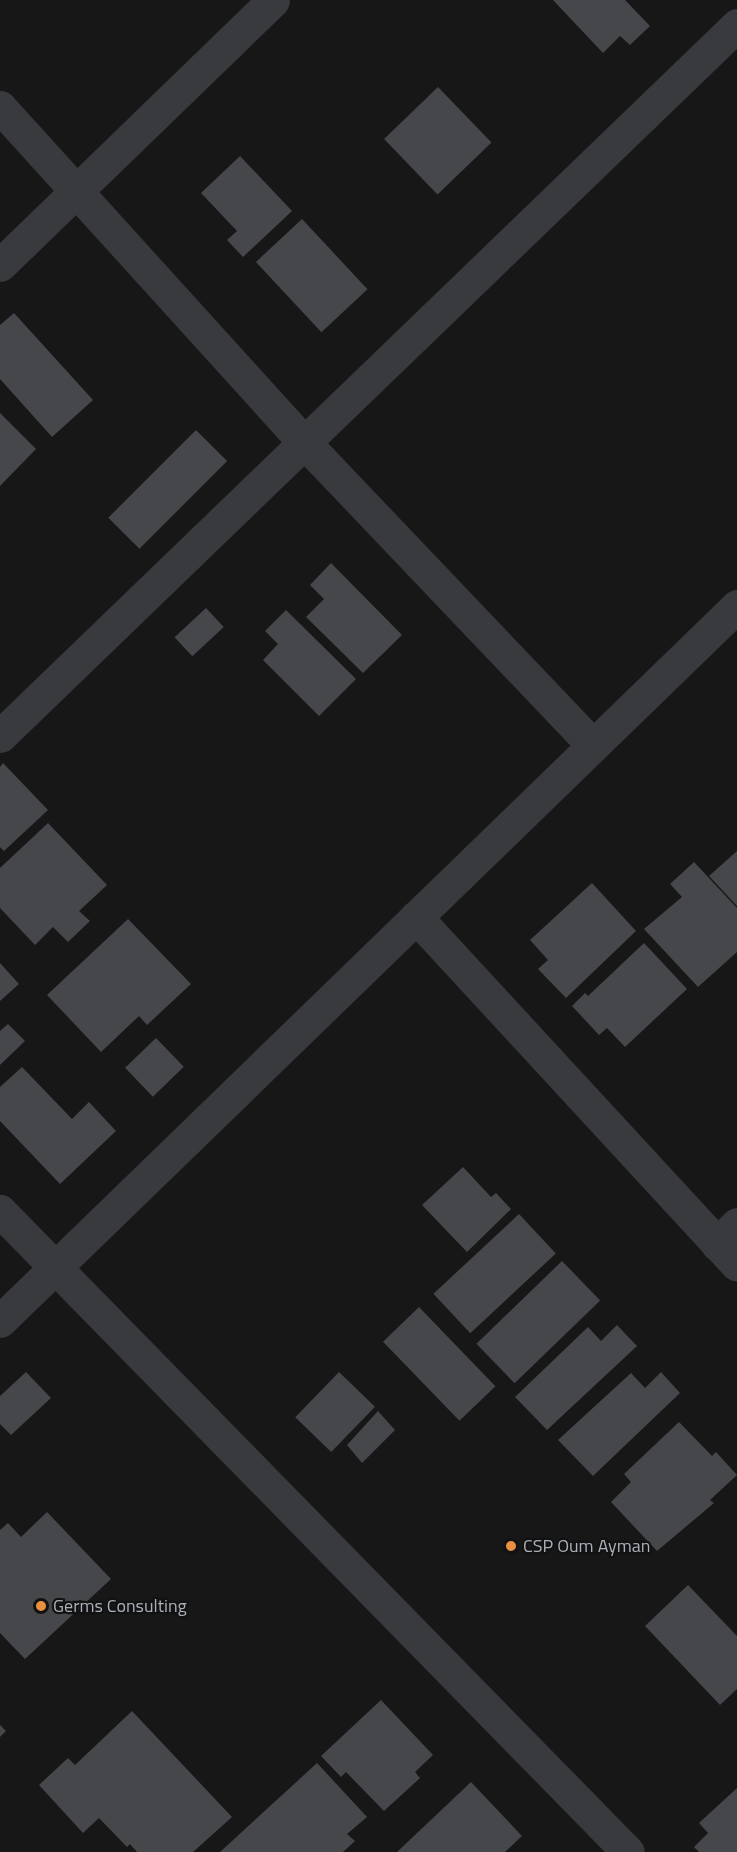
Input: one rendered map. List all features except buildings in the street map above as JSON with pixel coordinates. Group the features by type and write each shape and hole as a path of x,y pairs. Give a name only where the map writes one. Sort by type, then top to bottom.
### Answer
{"street":[{"path":"0,265 273,0"},
{"path":"0,736 737,25"},
{"path":"0,107 304,442 593,745"},
{"path":"0,1321 737,606"},
{"path":"416,917 730,1244"},
{"path":"0,1211 628,1852"}],"place":[{"name":"CSP Oum Ayman","path":"511,1546"},
{"name":"Germs Consulting","path":"41,1606"}]}
